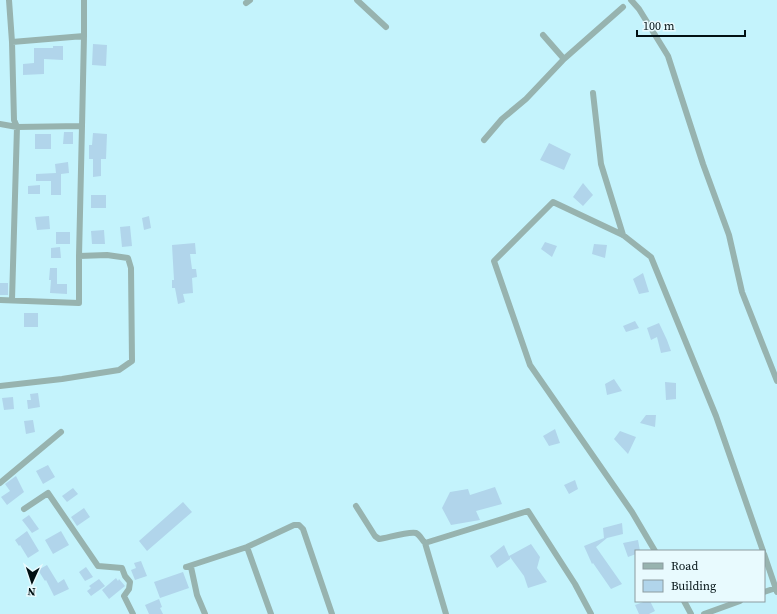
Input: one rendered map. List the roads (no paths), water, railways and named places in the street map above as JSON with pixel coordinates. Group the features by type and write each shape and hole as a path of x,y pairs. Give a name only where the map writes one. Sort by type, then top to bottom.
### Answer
{"street":[{"path":"9,0 12,42 14,120 17,127 12,300"},
{"path":"0,300 79,303 84,0"},
{"path":"357,0 386,28"},
{"path":"631,0 639,9 668,56 702,164 729,236 742,292 777,381"},
{"path":"484,140 502,119 526,99 564,59 623,7"},
{"path":"543,35 564,59"},
{"path":"12,42 84,36"},
{"path":"593,93 600,164 623,234"},
{"path":"0,124 17,127 82,126"},
{"path":"654,550 632,512 530,365 494,261 554,202 623,234 651,257 716,416 763,550"},
{"path":"0,386 62,379 119,370 132,361 132,268 128,258 107,255 79,256"},
{"path":"0,483 61,432"},
{"path":"24,509 48,493 98,566 122,568 125,576 130,582 127,593 124,596 133,614"},
{"path":"356,506 375,536 379,539 410,533 416,533 420,536 424,543 446,614"},
{"path":"424,543 528,511 575,584 591,614"},
{"path":"205,614 197,595 192,567 186,567 247,547 299,524 303,529 332,614"},
{"path":"247,547 271,614"},
{"path":"765,557 776,590 765,592"},
{"path":"685,602 691,614"},
{"path":"704,614 737,602"}]}
